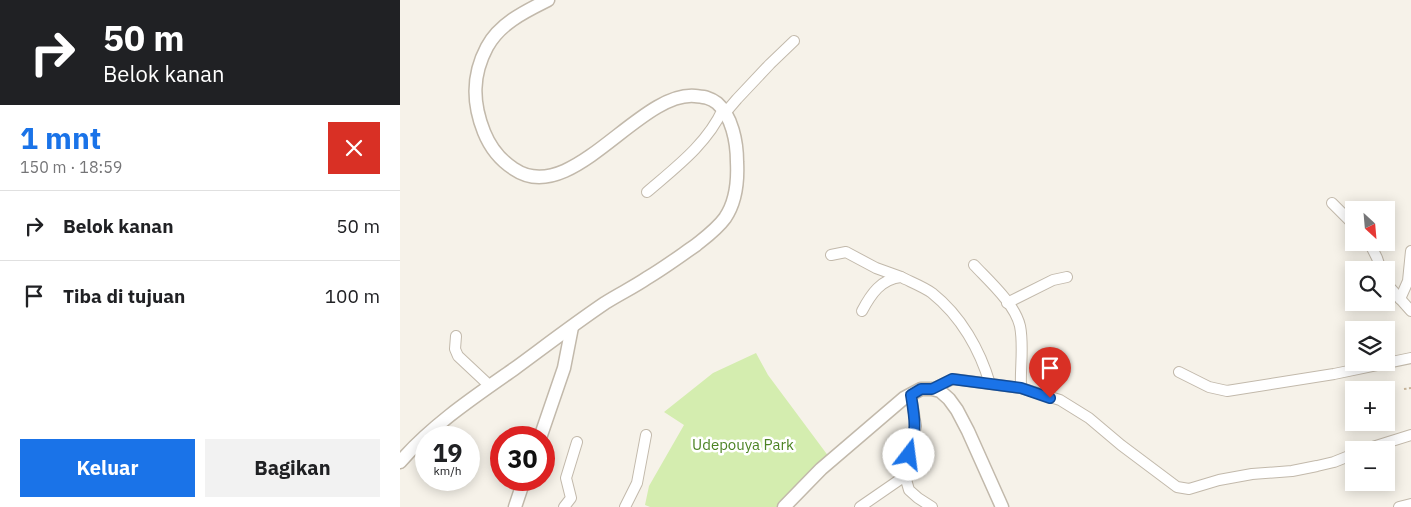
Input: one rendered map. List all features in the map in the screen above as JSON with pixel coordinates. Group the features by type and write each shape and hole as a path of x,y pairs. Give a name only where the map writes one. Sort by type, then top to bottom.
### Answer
{"street":[{"path":"400,462 433,430 490,386 606,302 689,250 724,220 733,203 737,183 738,161 734,134 724,111 710,97 687,95 665,102 609,143 563,172 537,177 520,173 496,154 487,141 475,96 475,78 480,63 488,45 499,30 525,12 548,0"},
{"path":"647,192 706,138 724,111 794,41"},
{"path":"1332,203 1345,216"},
{"path":"1400,299 1408,281 1411,250"},
{"path":"831,254 846,252 876,268 901,277 931,292 959,319 981,359 990,384"},
{"path":"974,265 1008,303 1020,324 1021,388"},
{"path":"862,310 872,292 888,281 901,277"},
{"path":"1008,303 1053,280 1067,277"},
{"path":"1395,293 1411,311"},
{"path":"544,426 564,368 572,327"},
{"path":"456,336 455,349 458,356 490,386"},
{"path":"1179,372 1209,387 1227,391 1334,374 1411,358"},
{"path":"932,389 952,379 1021,388 1060,400 1089,418 1176,487 1189,489 1219,480 1252,474 1292,471 1334,462 1345,458"},
{"path":"784,507 821,469 904,398 921,389 932,389 940,391 949,398 957,410 968,430 1002,507"},
{"path":"911,395 916,426 905,476 909,490 932,507"},
{"path":"626,507 638,483 646,435"},
{"path":"1392,441 1411,435"},
{"path":"564,507 571,498 566,478 577,442"},
{"path":"860,507 905,476"},
{"path":"515,505 520,491"},
{"path":"1399,507 1411,504"}],"path":[{"path":"1404,389 1411,388"}],"green space":[{"name":"Udepouya Park","path":"756,353 768,375 829,457 787,507 650,507 645,505 649,486 684,425 664,412 713,373"}],"route":[{"path":"909,455 916,426 911,395 921,389 932,389 952,379 1021,388 1050,398"}]}
